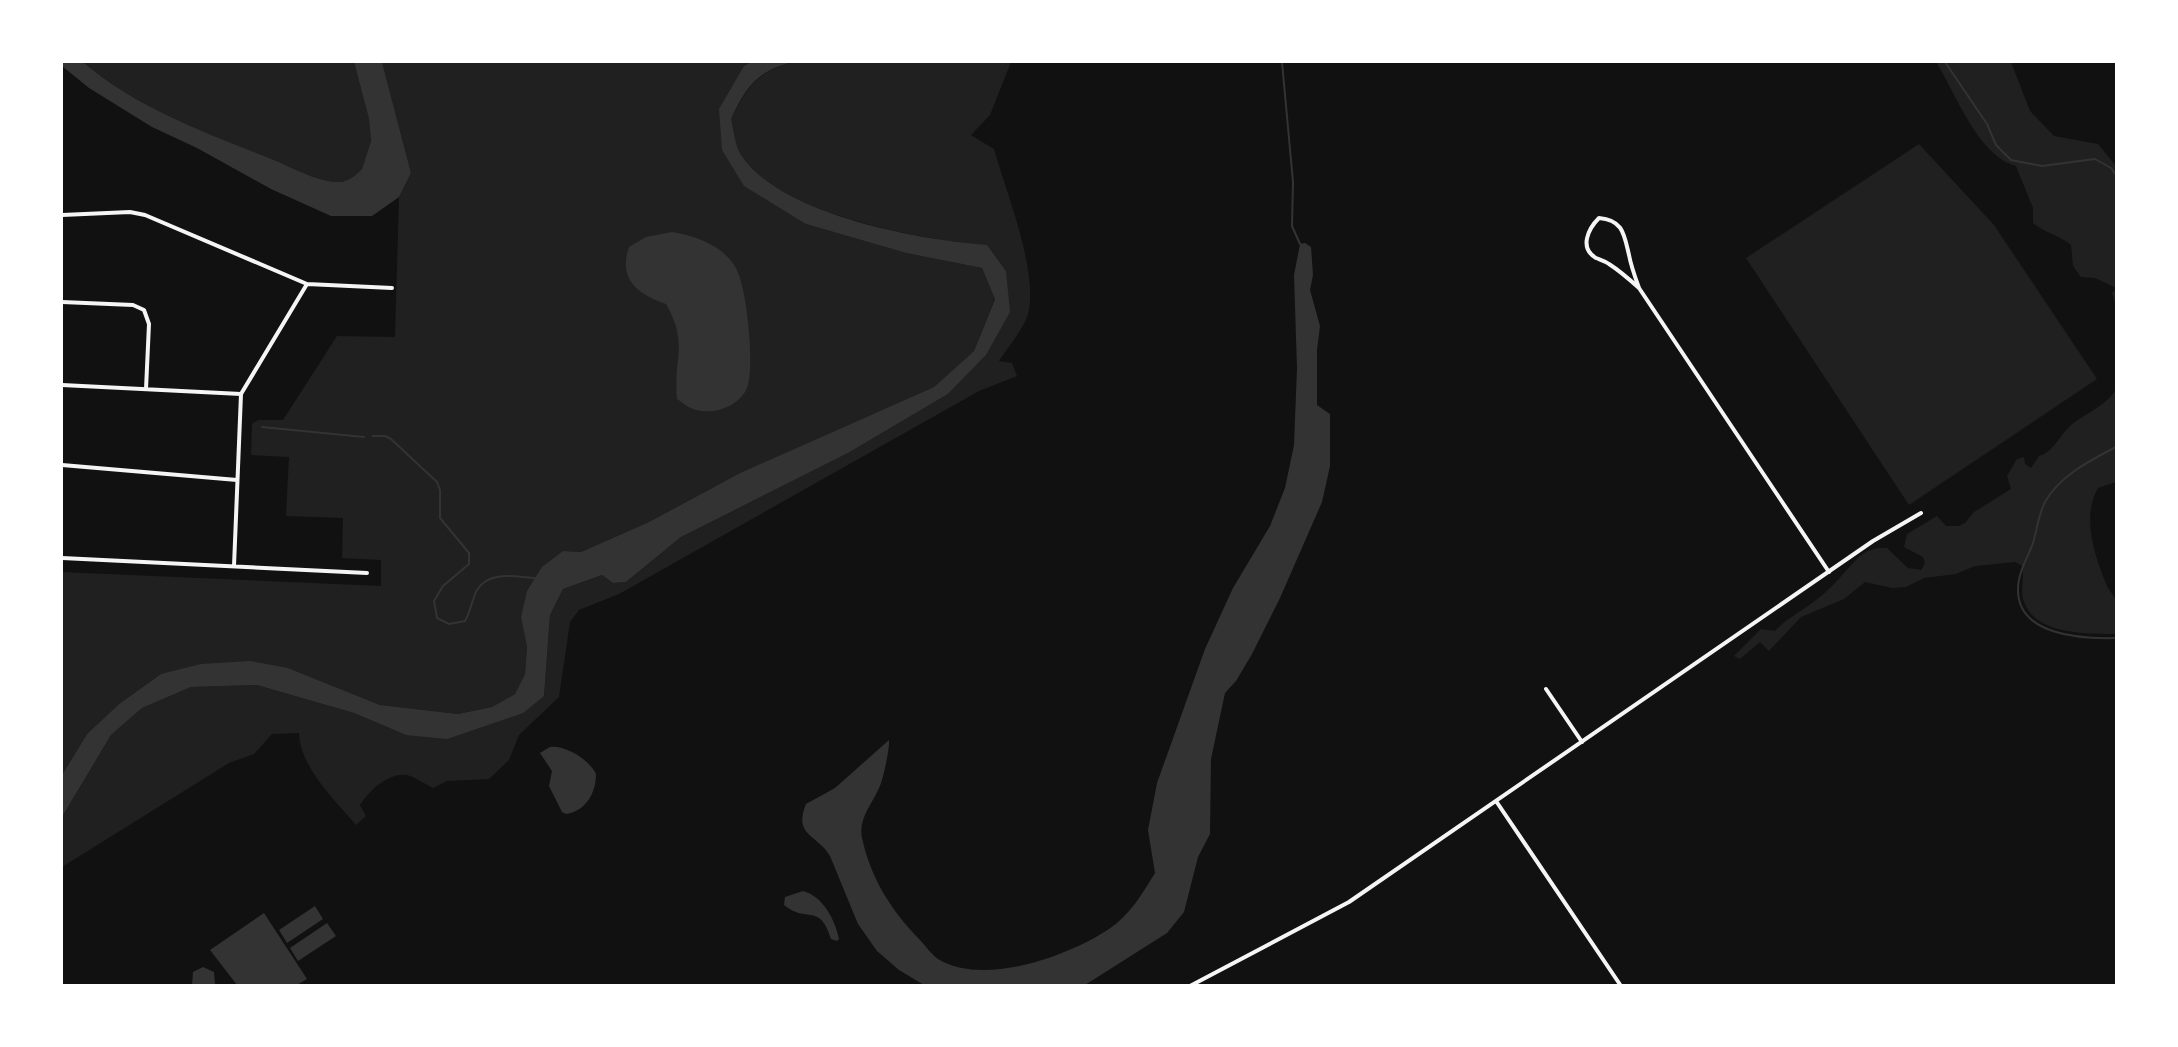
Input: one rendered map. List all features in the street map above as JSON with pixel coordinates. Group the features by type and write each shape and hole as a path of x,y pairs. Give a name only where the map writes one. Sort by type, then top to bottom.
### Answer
{"street":[{"path":"62,215 130,212 145,214 307,284 392,288"},
{"path":"1639,288 1626,237 1620,226 1610,219 1599,218 1590,226 1586,236 1587,248 1595,257 1606,261 1639,288 1829,572"},
{"path":"234,566 241,394 307,284"},
{"path":"62,302 133,305 144,310 149,324 146,389"},
{"path":"62,385 241,394"},
{"path":"62,465 237,480"},
{"path":"1190,986 1341,908 1873,541 1921,513"},
{"path":"62,558 367,573"},
{"path":"1546,689 1582,742"},
{"path":"1496,801 1621,986"}],"shaded area":[{"path":"62,62 83,62 104,79 150,107 199,130 306,174 323,180 342,182 362,169 371,141 369,119 354,62 382,62 411,173 399,197 372,216 331,216 271,189 197,148 152,127 89,88 62,66"},
{"path":"83,62 354,62 369,119 371,141 362,169 342,182 323,180 306,174 150,107 104,79"},
{"path":"382,62 751,62 744,66 722,150 806,224 906,253 982,268 995,298 974,351 934,387 740,473 649,522 581,552 563,551 521,616 527,647 525,674 515,694 492,707 458,714 380,705 288,668 161,674 119,704 87,734 62,775 62,572 381,586 381,560 342,558 343,518 286,516 289,457 251,455 252,424 258,420 283,420 337,336 395,337 399,197 411,173"},
{"path":"751,62 793,62 770,70 754,82 731,119 741,155 760,176 787,194 818,209 854,221 926,237 987,245 1006,271 1010,312 986,355 948,394 848,453 681,537 626,582 613,583 602,575 563,589 550,615 544,696 523,713 447,739 406,735 354,713 257,685 191,687 142,708 111,735 62,817 62,775 87,734 119,704 161,674 201,664 250,661 288,668 380,705 458,714 492,707 515,694 525,674 527,647 521,617 527,591 542,567 563,551 581,552 649,522 740,473 934,387 974,351 995,299 982,268 906,253 806,224 744,186 722,150 719,109 744,66"},
{"path":"793,62 1011,62 990,115 971,135 994,149 1025,255 1029,277 1028,314 999,361 1012,363 1017,376 979,391 619,594 579,610 570,622 559,697 519,735 509,760 489,779 447,781 433,788 407,775 393,776 374,789 360,805 366,816 356,825 312,770 305,758 299,733 272,734 254,754 229,763 62,867 62,817 111,735 142,708 191,687 257,685 354,713 406,735 544,696 550,615 563,589 602,575 613,583 626,582 681,537 848,453 948,394 986,355 1006,271 987,246 890,230 819,208 787,194 761,176 741,155 731,119 737,108 754,82 770,71"},
{"path":"1936,62 2011,62 2030,111 2054,136 2098,144 2116,166 2116,288 2095,278 2081,277 2073,266 2071,245 2033,223 2033,208 2016,166 2002,160 1979,136"},
{"path":"1919,144 1994,225 2097,379 1909,505 1746,258"},
{"path":"672,232 700,239 717,248 732,262 741,280 749,329 749,377 743,395 724,408 700,411 677,399 679,341 673,318 666,304 639,290 628,276 626,258 629,247 646,237"},
{"path":"1305,243 1311,247 1313,275 1310,290 1320,326 1317,350 1317,405 1330,414 1330,466 1322,502 1280,598 1252,654 1236,681 1225,693 1211,759 1210,834 1198,857 1184,912 1167,933 1085,985 924,985 899,970 877,951 858,924 830,856 804,829 802,823 806,804 835,788 889,740 881,784 862,824 861,831 866,853 883,893 900,917 935,957 957,967 978,970 1002,969 1049,958 1092,939 1116,924 1129,911 1155,873 1148,830 1157,783 1205,649 1233,588 1270,526 1285,488 1294,445 1297,368 1294,275 1300,244"},
{"path":"2116,288 2116,305 2112,293"},
{"path":"2116,389 2116,482 2098,488 2093,500 2090,525 2098,563 2117,606 2116,634 2077,633 2051,627 2039,621 2030,613 2024,602 2021,565 2015,562 1975,566 1956,574 1924,578 1906,587 1892,588 1865,582 1844,599 1801,617 1769,651 1760,642 1740,659 1734,656 1761,629 1775,631 1784,622 1811,604 1866,552 1887,548 1908,568 1921,570 1925,563 1923,557 1904,547 1907,534 1937,516 1946,526 1959,526 1965,523 1974,512 2011,489 2007,476 2017,459 2024,457 2025,464 2031,468 2039,456 2052,448 2069,427 2101,405"},
{"path":"550,747 563,748 576,754 596,774 592,794 584,805 573,812 566,814 562,812 549,786 552,771 540,753"},
{"path":"803,891 816,898 827,910 837,932 839,939 837,941 831,939 827,928 817,917 800,913 784,905 785,897"},
{"path":"315,906 323,919 287,943 279,930"},
{"path":"264,913 307,979 297,985 237,985 210,950"},
{"path":"327,923 336,936 298,961 290,948"},
{"path":"203,967 214,972 215,984 192,985 193,972"}],"waterway":[{"path":"1282,62 1293,182 1292,226 1300,244"},
{"path":"1945,62 1987,124 1996,145 2011,160 2042,166 2095,159 2111,168 2116,175"},
{"path":"262,427 364,437"},
{"path":"373,436 385,436 391,439 437,482 440,490 440,518 469,553 469,564 443,586 434,601 437,618 449,624 465,621 477,590 488,580 503,576 535,578"},
{"path":"2116,447 2076,470 2058,484 2051,493 2041,512 2032,546 2018,583 2021,605 2028,617 2040,625 2054,632 2070,635 2116,638"}]}
